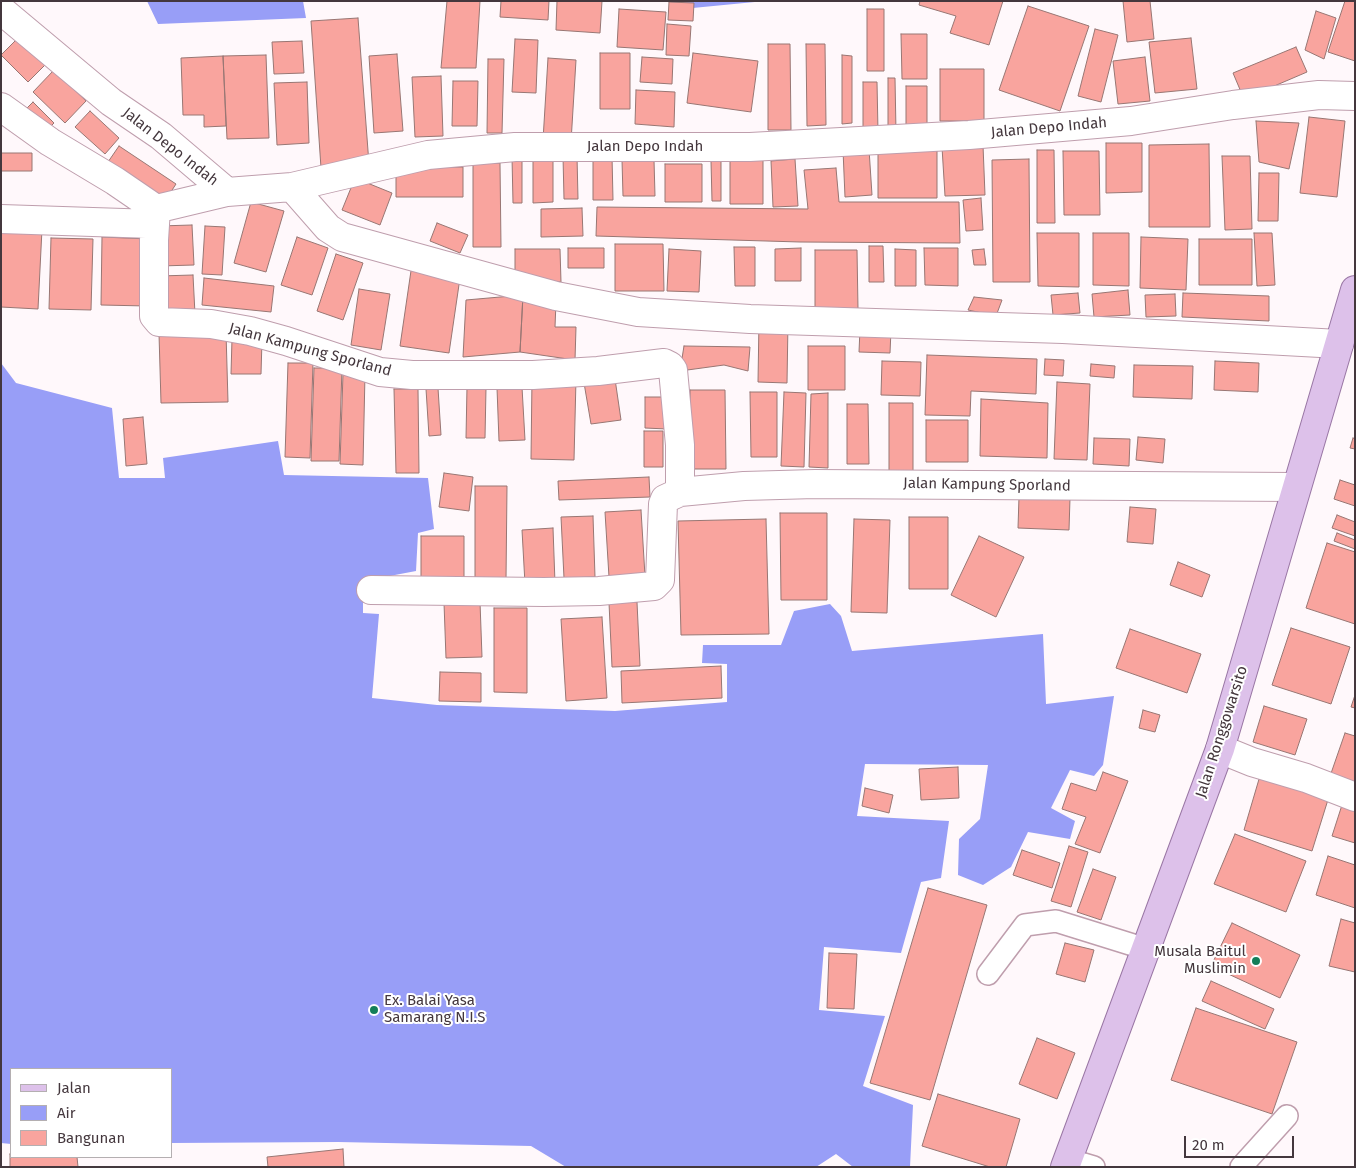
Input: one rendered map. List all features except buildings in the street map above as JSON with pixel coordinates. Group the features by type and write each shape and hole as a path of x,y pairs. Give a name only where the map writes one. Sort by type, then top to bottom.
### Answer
{"main road":[{"name":"Jalan Ronggowarsito","path":"1066,1163 1220,749 1295,487 1353,303"}],"street":[{"name":"Jalan Depo Indah","path":"1,10 112,102 161,136 227,192 292,187 413,157 466,152 515,148 750,147 944,137 1131,121 1233,105 1319,95 1355,96"},
{"path":"1,107 155,217"},
{"path":"292,187 328,228 342,236 556,296 638,312 750,318 1063,329 1339,344"},
{"path":"1,219 155,217 227,192"},
{"name":"Jalan Kampung Sporland","path":"155,217 154,316 159,322 211,324 250,331 380,372 412,375 533,376 598,372 664,364 670,366 673,370 680,445 680,492 744,486 815,484 1295,487"},
{"path":"371,590 544,592 599,591 654,586 660,580 664,499 680,492"},
{"path":"1220,749 1252,762 1306,778 1355,798"}],"lane":[{"path":"988,974 1025,925 1056,921 1146,949"},
{"path":"1241,1167 1287,1116"},
{"path":"1066,1163 1094,1167"}],"water":[{"path":"147,1 303,1 306,18 158,24"},
{"path":"670,1 765,1 672,10"},
{"path":"1,363 16,383 112,408 119,478 165,478 163,458 278,441 284,475 428,478 434,529 418,533 416,571 363,581 363,613 379,614 372,698 437,705 615,711 727,702 727,664 702,663 703,645 781,645 794,611 830,604 841,616 852,651 1043,634 1046,704 1114,696 1103,765 1094,776 1070,770 1051,808 1075,821 1070,839 1028,832 1011,867 983,885 958,875 959,839 980,819 988,765 865,764 857,816 949,821 941,878 921,882 901,953 824,947 819,1010 885,1016 863,1086 913,1105 910,1167 853,1167 836,1154 816,1167 566,1167 531,1146 338,1142 172,1143 172,1068 10,1068 10,1144 1,1143"}],"place":[{"name":"Musala Baitul Muslimin","path":"1256,961"},
{"name":"Ex. Balai Yasa Samarang N.I.S","path":"374,1010"}]}
